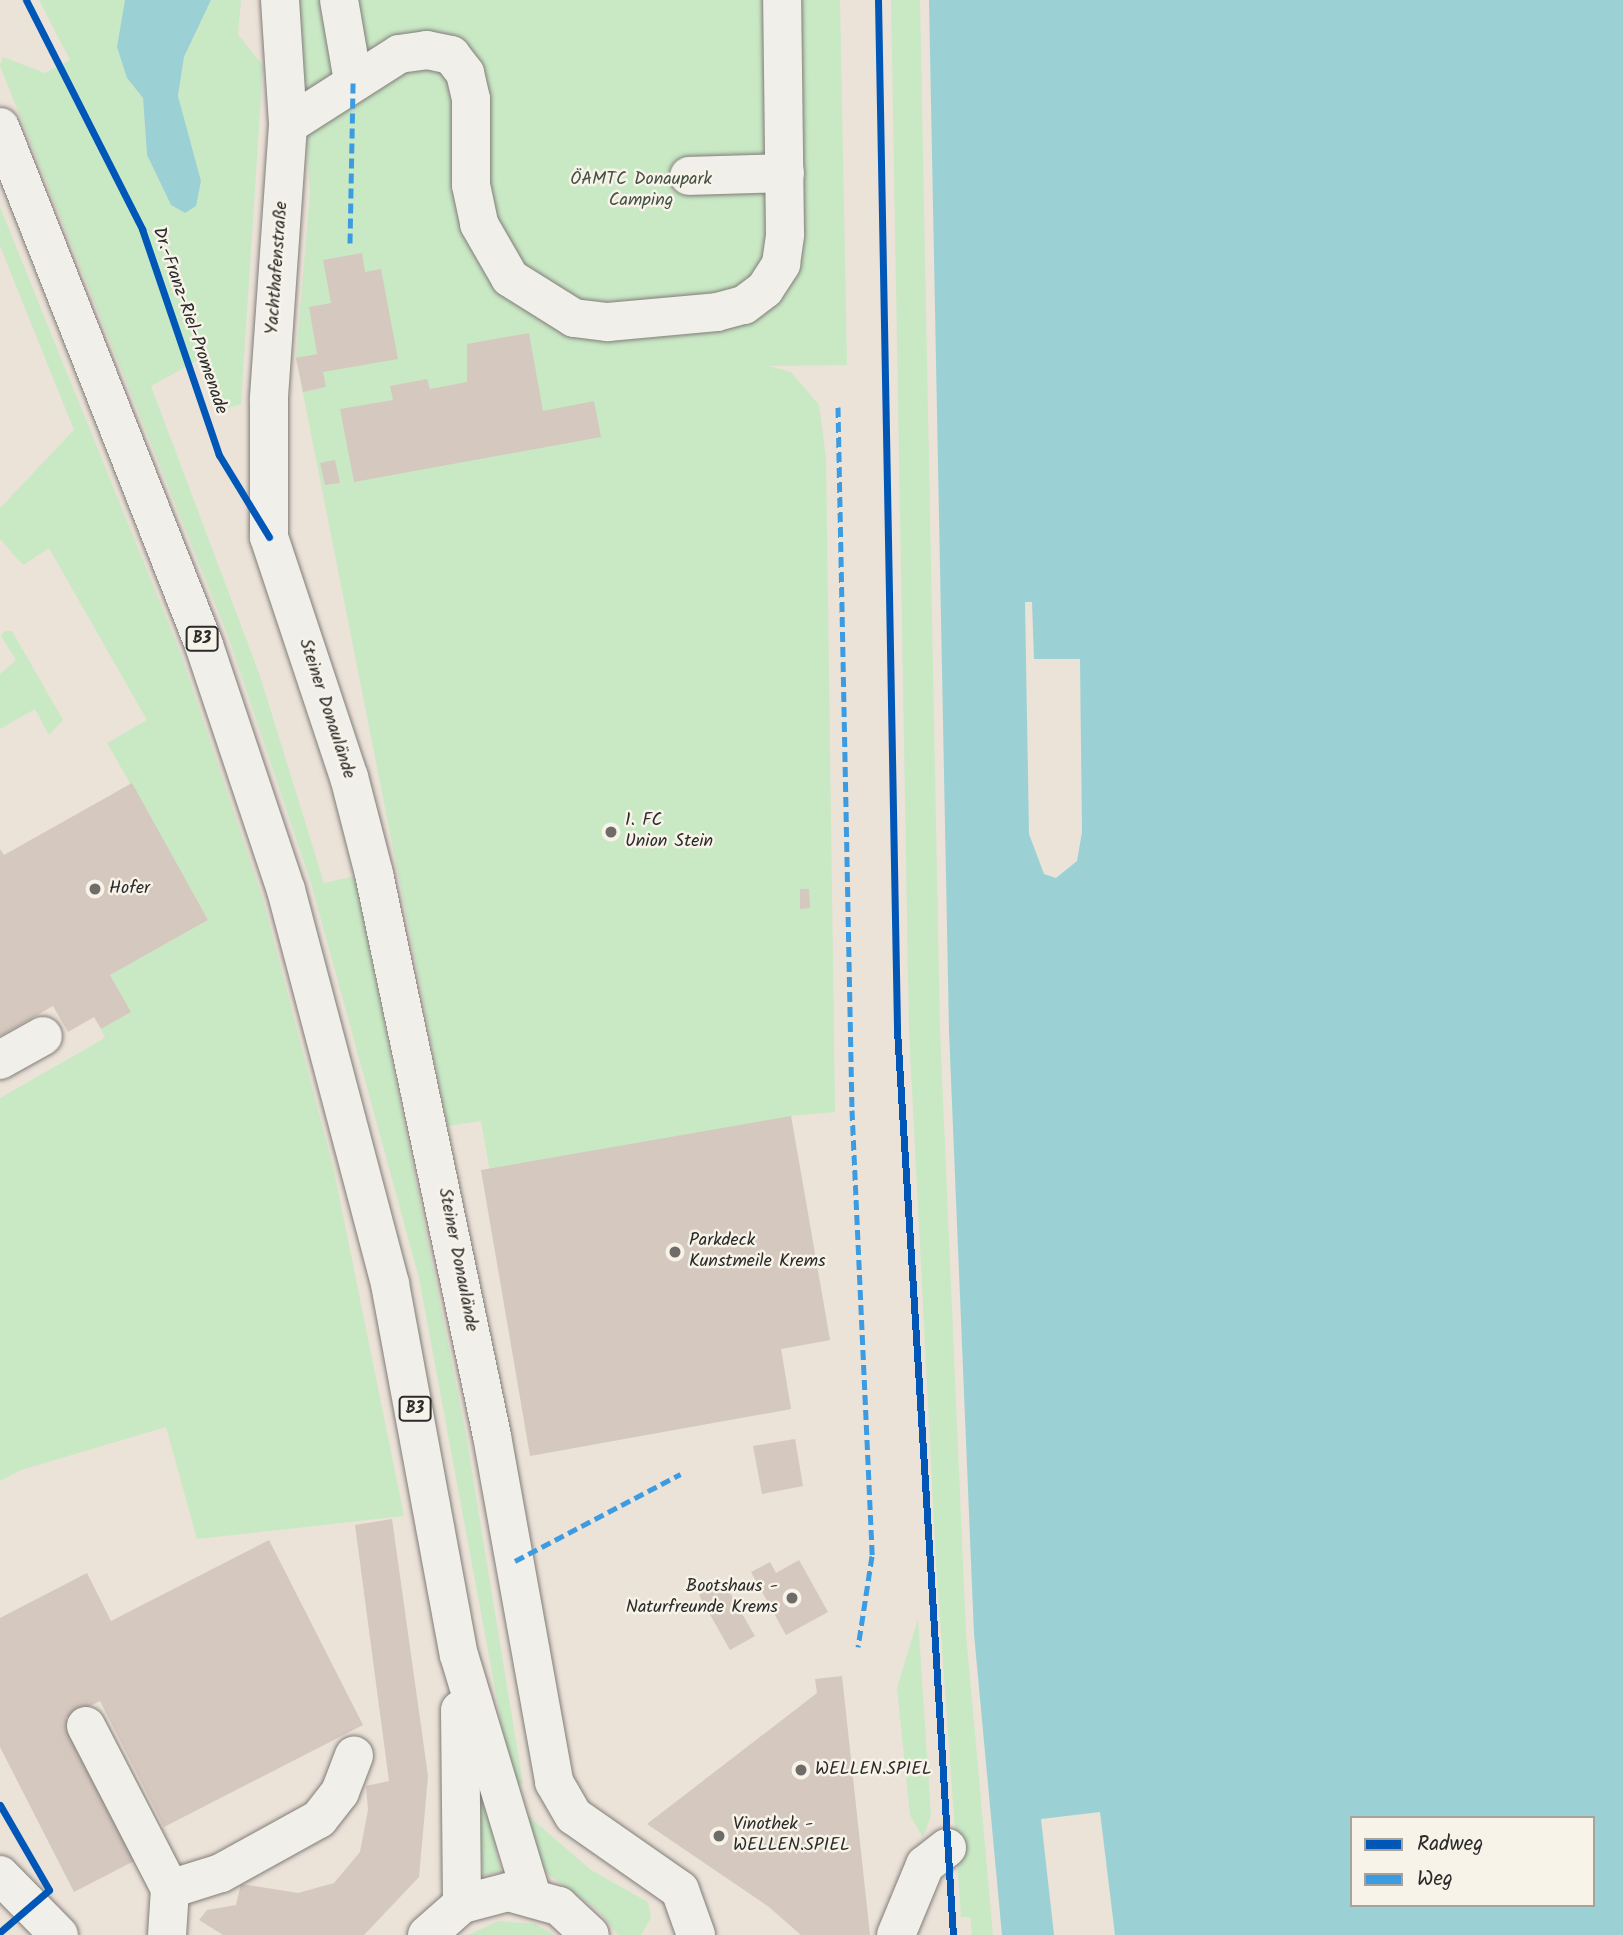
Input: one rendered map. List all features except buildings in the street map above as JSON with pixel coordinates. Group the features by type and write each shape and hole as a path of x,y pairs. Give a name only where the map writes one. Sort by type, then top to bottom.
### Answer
{"main road":[{"name":"Yachthafenstraße","path":"269,537 269,400 288,125 280,0"},
{"path":"339,0 353,81"},
{"path":"288,125 331,101 353,81 398,54 428,50 451,55 465,73 471,99 471,185 492,254 540,301 574,318 661,318 744,305 765,289 780,264 785,173 782,0"},
{"name":"B3","path":"0,127 204,645 286,890 390,1284 460,1655 531,1894"},
{"path":"689,176 785,173"},
{"name":"Steiner Donaulände","path":"269,537 349,777 380,901 487,1410 554,1782 574,1816 680,1890 696,1935"},
{"path":"0,1060 43,1036"},
{"name":"B3","path":"460,1655 462,1904"},
{"path":"86,1726 170,1889 167,1935"},
{"path":"170,1889 221,1873 319,1819 340,1792 354,1756"},
{"path":"896,1935 925,1865 947,1849"},
{"path":"0,1875 60,1935"},
{"path":"428,1935 462,1904 484,1895 531,1894 559,1906 590,1935"}],"green space":[{"path":"39,0 125,0 127,78 143,98 147,155 171,205 185,213 201,181 178,97 184,57 211,0 241,0 238,34 263,66 241,404 218,411 200,359 151,386 260,676 324,883 355,876 465,1429 523,1784 513,1786 419,1278 311,883 228,636 0,66 3,57 45,73 70,60"},
{"name":"ÖAMTC Donaupark Camping","path":"299,0 840,0 847,365 769,366 791,372 819,405 826,457 835,1112 791,1116 830,1340 781,1349 791,1409 540,1454 481,1121 448,1126 296,358 310,193"},
{"path":"891,0 920,0 940,1031 966,1634 993,1935 972,1935 970,1917 961,1917 936,1562 909,1030"},
{"path":"0,207 180,652 262,896 334,1171 404,1516 197,1539 166,1427 21,1470 0,1481 0,1098 105,1038 101,1029 131,1012 110,975 208,920 107,743 147,720 49,548 23,565 0,539 0,508 74,430 0,246"},
{"path":"5,631 12,631 63,720 49,735 35,709 0,729 0,674 16,660 1,636"},
{"path":"918,1619 931,1816 923,1838 910,1815 897,1688"},
{"path":"467,1716 471,1716 501,1873 483,1875"},
{"path":"525,1813 591,1870 648,1902 651,1918 641,1935 618,1935 598,1910 549,1875 537,1860"},
{"path":"498,1921 535,1924 554,1935 468,1935"}],"water":[{"path":"125,0 211,0 184,57 178,96 201,181 196,206 185,213 171,205 147,155 143,98 127,78 117,47"},
{"path":"929,0 1623,0 1623,1935 1002,1935 974,1634 949,1031"}],"pier":[{"path":"1025,602 1032,602 1034,659 1080,659 1082,832 1077,861 1056,878 1044,874 1029,834"},
{"path":"1100,1812 1115,1935 1054,1935 1041,1819"}],"marked path":[{"path":"350,243 353,81"},
{"path":"838,407 852,1110 872,1556 858,1647"},
{"path":"515,1561 681,1474"}],"cycle path":[{"name":"Dr.-Franz-Riel-Promenade","path":"26,0 142,229 219,455 269,537"},
{"path":"878,0 897,1030 953,1935"},
{"path":"0,1805 49,1890 0,1932"}],"place":[{"name":"1. FC Union Stein","path":"611,832"},
{"name":"Hofer","path":"95,889"},
{"name":"Parkdeck Kunstmeile Krems","path":"675,1252"},
{"name":"Bootshaus - Naturfreunde Krems","path":"792,1598"},
{"name":"WELLEN.SPIEL","path":"801,1770"},
{"name":"Vinothek - WELLEN.SPIEL","path":"719,1836"}]}
